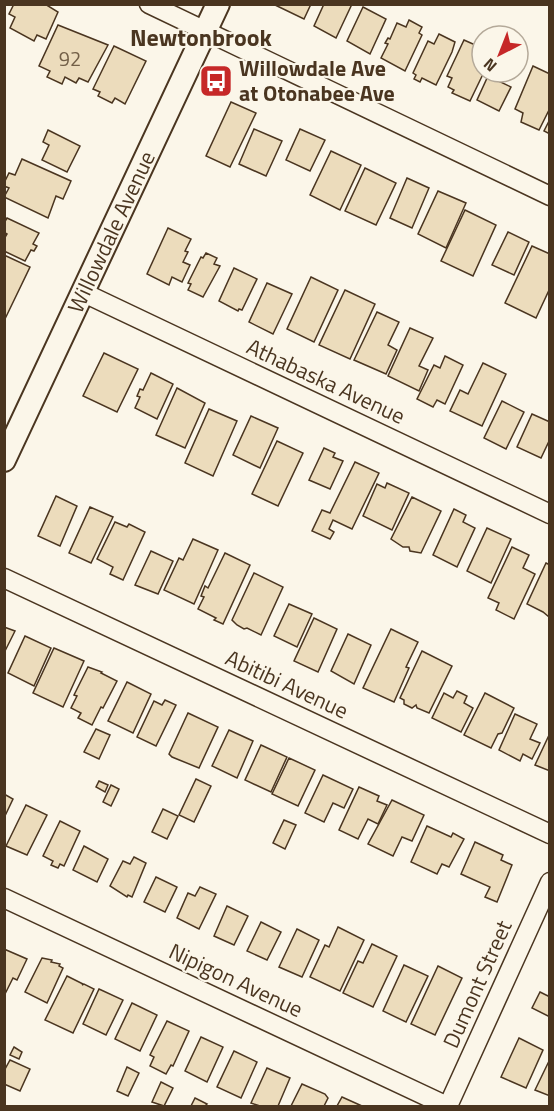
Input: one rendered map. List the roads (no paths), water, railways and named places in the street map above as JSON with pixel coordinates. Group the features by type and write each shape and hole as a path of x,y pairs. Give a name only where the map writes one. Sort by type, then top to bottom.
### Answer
{"street":[{"path":"150,4 549,196"},
{"name":"Willowdale Avenue","path":"4,460 218,4"},
{"name":"Athabaska Avenue","path":"82,292 549,514"},
{"name":"Abitibi Avenue","path":"4,578 549,834"},
{"name":"Dumont Street","path":"447,1107 549,882"},
{"name":"Nipigon Avenue","path":"4,898 447,1107"}],"place":[{"name":"Willowdale Ave at Otonabee Ave","path":"216,81"}],"district":[{"name":"Newtonbrook","path":"201,37"}]}
